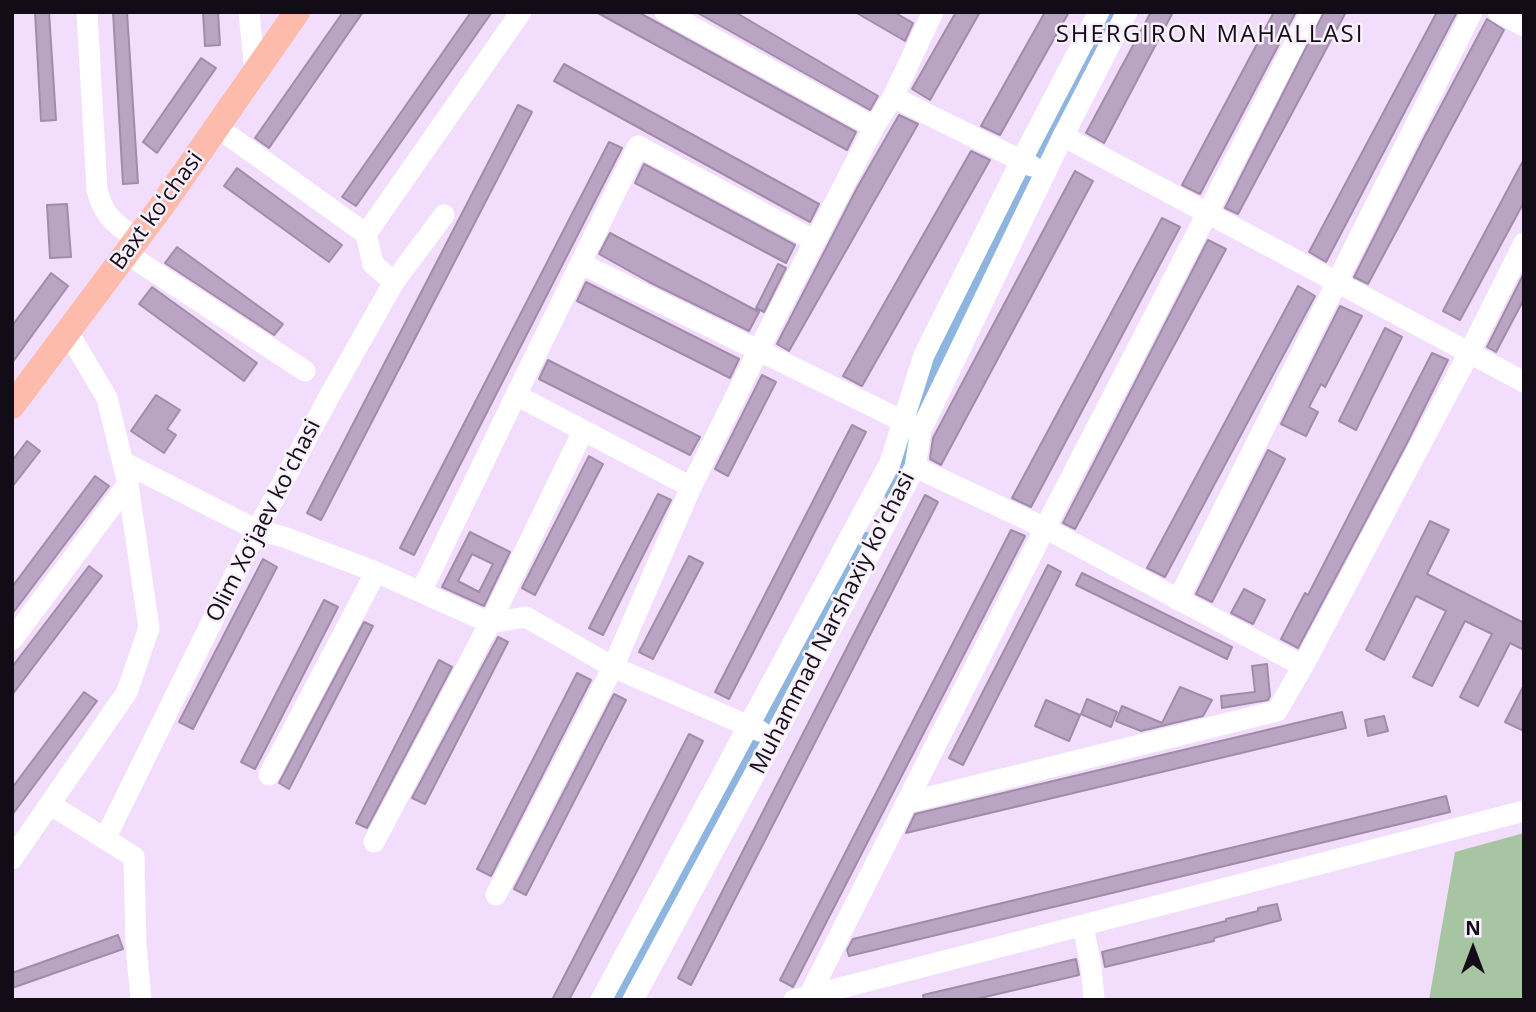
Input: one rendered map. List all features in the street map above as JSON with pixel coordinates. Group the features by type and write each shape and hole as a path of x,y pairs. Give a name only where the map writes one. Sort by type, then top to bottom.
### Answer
{"main road":[{"name":"Baxt koʻchasi","path":"12,406 132,246 297,12"}],"street":[{"path":"87,12 100,206 132,246 305,371"},
{"path":"250,12 255,73"},
{"path":"366,234 521,12"},
{"path":"665,12 874,127"},
{"path":"496,895 613,667 691,487 758,351 874,127 893,97 933,12"},
{"path":"601,1000 890,463 913,426 924,355 1099,12"},
{"name":"Muhammad Narshaxiy ko'chasi","path":"633,1000 775,738 915,467 913,426 1127,12"},
{"path":"802,998 906,803 1311,12"},
{"path":"1178,600 1472,12"},
{"path":"1498,12 1524,26"},
{"path":"893,97 1046,173"},
{"path":"217,127 366,234 373,264 394,282"},
{"path":"1063,136 1524,382"},
{"path":"421,592 638,146 815,241"},
{"name":"Olim Xoʻjaev ko'chasi","path":"105,839 257,530 330,395 394,282 444,215"},
{"path":"906,803 1277,711 1469,352 1524,243"},
{"path":"582,264 913,426"},
{"path":"12,859 127,692 149,628 128,484 107,398 67,331"},
{"path":"516,396 691,487"},
{"path":"374,842 491,623 583,431"},
{"path":"123,462 257,530 284,537 376,572 491,623 526,617 613,667 775,738"},
{"path":"915,467 1045,528 1303,666"},
{"path":"12,640 128,484"},
{"path":"269,775 376,572"},
{"path":"51,805 134,857 136,944 141,1000"},
{"path":"802,998 1524,811"},
{"path":"1083,926 1094,1000"}],"green space":[{"path":"1524,833 1524,1000 1429,1000 1455,852"}],"building":[{"path":"35,12 49,12 56,120 41,121"},
{"path":"113,12 127,12 138,183 123,184"},
{"path":"203,12 218,12 220,45 205,46"},
{"path":"343,12 363,12 269,148 255,138"},
{"path":"471,12 492,12 356,206 342,197"},
{"path":"596,12 638,12 856,132 847,150"},
{"path":"696,12 735,12 878,96 870,110"},
{"path":"855,12 894,12 913,23 905,41"},
{"path":"956,12 980,12 930,100 912,89"},
{"path":"1045,12 1069,12 1000,135 981,126"},
{"path":"1151,12 1173,12 1104,143 1086,133"},
{"path":"1274,12 1296,12 1200,194 1182,185"},
{"path":"1324,12 1346,12 1238,214 1225,208"},
{"path":"1437,12 1457,12 1326,262 1309,252"},
{"path":"1487,19 1504,30 1368,284 1354,277"},
{"path":"201,58 216,68 157,153 143,142"},
{"path":"564,64 819,204 810,222 554,81"},
{"path":"518,105 532,112 321,520 307,513"},
{"path":"899,115 918,124 789,351 777,344 857,188"},
{"path":"609,142 622,148 414,555 400,548"},
{"path":"971,151 990,160 862,386 843,376"},
{"path":"1524,159 1524,202 1460,320 1443,311"},
{"path":"644,164 795,245 786,263 635,183"},
{"path":"237,168 342,245 329,262 224,186"},
{"path":"1075,171 1093,181 941,465 930,459 933,438"},
{"path":"67,204 71,257 50,258 47,205"},
{"path":"1162,218 1180,227 1031,507 1012,498"},
{"path":"610,233 759,312 749,331 599,254"},
{"path":"1208,240 1226,249 1075,529 1063,523"},
{"path":"177,247 283,324 274,335 165,263"},
{"path":"778,264 786,268 764,312 756,308"},
{"path":"51,273 68,286 12,363 12,326"},
{"path":"1524,273 1524,299 1496,352 1487,347"},
{"path":"586,282 739,359 730,378 577,301"},
{"path":"1298,286 1315,296 1165,577 1147,568"},
{"path":"152,287 257,363 244,381 139,304"},
{"path":"1340,306 1362,316 1325,387 1321,384 1309,407 1318,412 1306,436 1281,424"},
{"path":"1385,328 1402,337 1356,430 1339,421"},
{"path":"1432,353 1448,360 1298,648 1281,639 1305,593 1308,595"},
{"path":"548,360 700,437 690,455 539,379"},
{"path":"762,375 776,382 728,476 715,469"},
{"path":"156,395 180,410 167,429 176,435 164,453 131,431"},
{"path":"852,425 866,432 729,699 715,692"},
{"path":"27,441 40,451 12,487 12,461"},
{"path":"1268,450 1285,459 1212,602 1196,594"},
{"path":"589,456 603,464 535,595 522,588"},
{"path":"95,476 109,486 12,614 12,587"},
{"path":"658,494 671,500 603,635 589,628"},
{"path":"925,495 938,502 691,985 678,978"},
{"path":"1430,521 1449,530 1427,574 1524,623 1524,650 1510,643 1478,706 1460,697 1492,634 1465,621 1432,686 1413,677 1446,611 1416,596 1384,660 1366,650"},
{"path":"1011,530 1025,536 793,987 780,980"},
{"path":"470,532 510,552 484,606 442,587","holes":["472,554 493,564 479,592 458,581"]},
{"path":"689,556 703,563 653,659 639,652"},
{"path":"263,559 277,567 193,729 179,722"},
{"path":"1048,565 1061,572 963,765 949,758"},
{"path":"89,566 102,576 12,695 12,667"},
{"path":"1082,573 1232,647 1227,659 1076,585"},
{"path":"1244,589 1265,600 1253,624 1231,613"},
{"path":"324,600 338,607 255,769 241,762"},
{"path":"364,622 373,626 289,789 279,783"},
{"path":"498,637 508,642 425,804 412,798"},
{"path":"439,660 452,667 367,828 356,823"},
{"path":"1267,664 1270,696 1268,700 1222,708 1221,696 1255,692 1252,666"},
{"path":"577,673 591,680 491,876 477,869"},
{"path":"1524,685 1524,731 1505,722"},
{"path":"1180,687 1212,700 1203,716 1141,731 1116,721 1122,706 1162,723"},
{"path":"84,692 97,701 12,815 12,788"},
{"path":"614,694 626,700 526,895 514,889"},
{"path":"1087,699 1117,712 1111,727 1081,714"},
{"path":"1046,700 1080,715 1069,741 1035,726"},
{"path":"1342,712 1346,728 906,833 915,814"},
{"path":"1384,716 1388,731 1368,736 1365,720"},
{"path":"689,734 703,741 638,869 569,1000 552,1000"},
{"path":"1446,796 1450,812 849,956 847,950 853,939"},
{"path":"1277,904 1281,920 1214,938 1214,941 1105,967 1102,952 1226,921 1258,911 1258,908"},
{"path":"118,935 123,949 12,988 12,973"},
{"path":"1076,959 1079,975 972,1000 924,1000 923,995"}],"waterway":[{"path":"1038,156 1113,12"},
{"path":"891,494 935,363 995,249 1028,178"},
{"path":"618,1000 772,707 866,539"}],"district":[{"name":"SHERGIRON MAHALLASI","path":"1210,35"}]}
